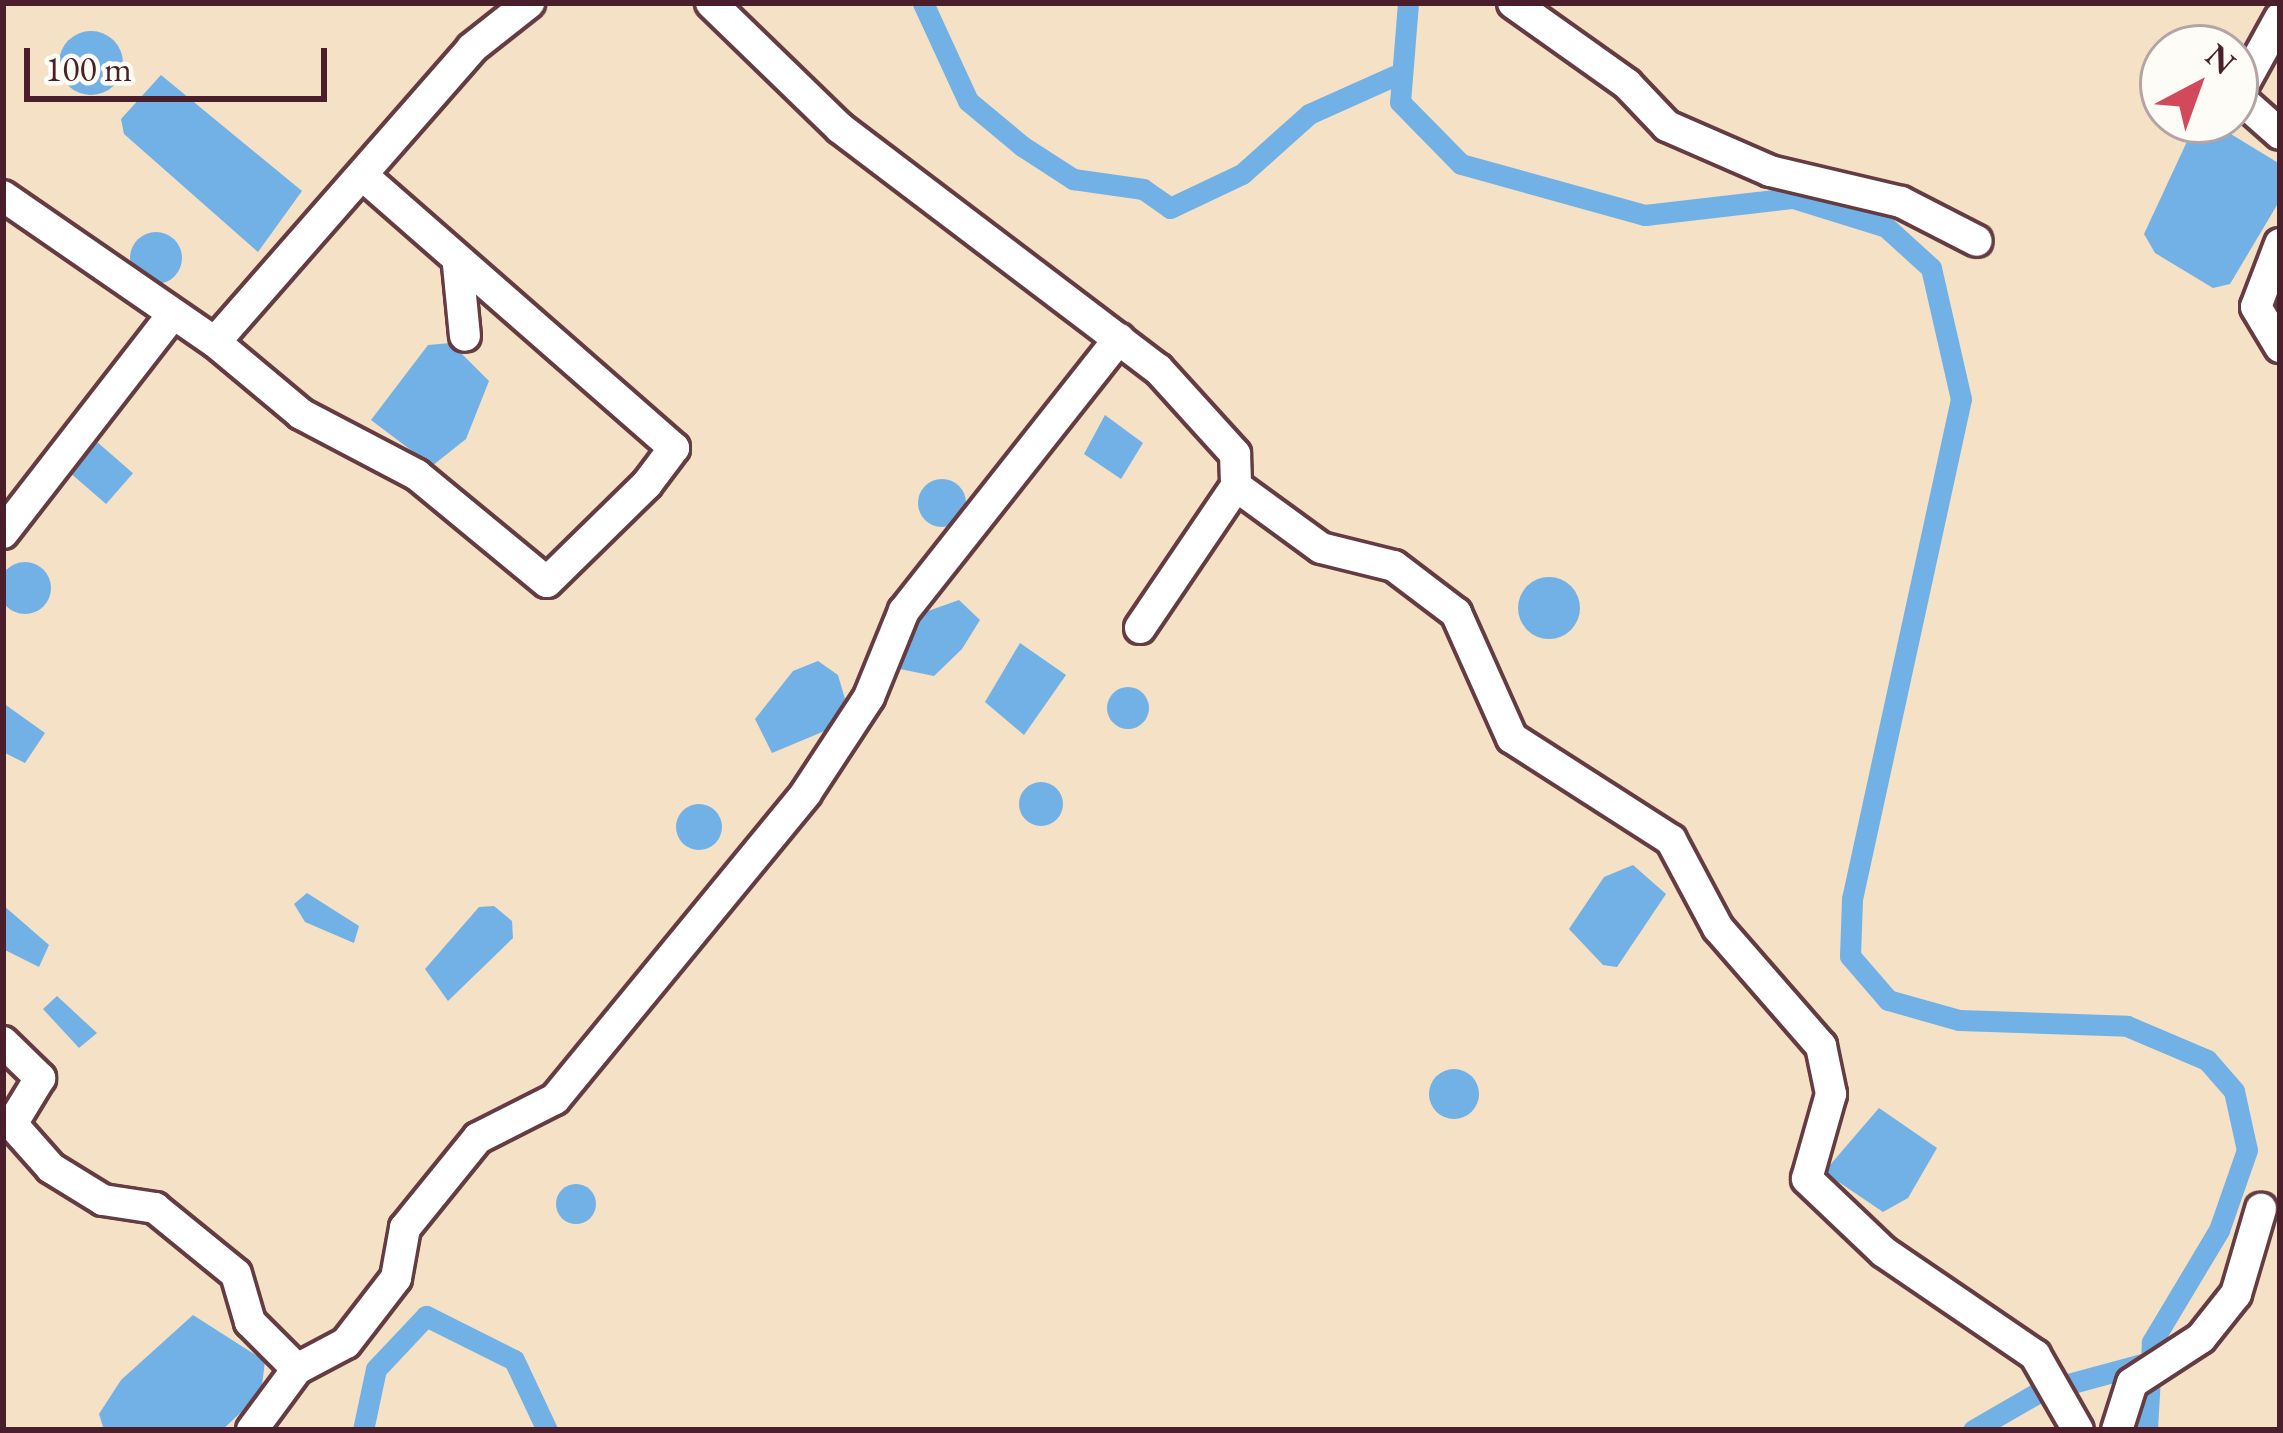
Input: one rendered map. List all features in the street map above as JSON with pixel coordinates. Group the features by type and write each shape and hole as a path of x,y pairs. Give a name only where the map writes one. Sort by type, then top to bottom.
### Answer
{"street":[{"path":"215,342 472,48 529,3"},
{"path":"711,3 840,128 1119,339 1235,454 1236,486 1140,628"},
{"path":"1513,3 1628,84 1667,126 1770,171 1901,202 1977,241"},
{"path":"2280,18 2237,96 2280,134"},
{"path":"3,196 215,342 301,414 417,475 548,582 674,448 537,320 458,265 363,176"},
{"path":"2280,244 2256,308 2280,347"},
{"path":"458,265 465,336"},
{"path":"3,533 173,314"},
{"path":"252,1430 297,1369 346,1343 396,1278 417,1210 478,1138 555,1099 806,793 868,698 904,611 1119,339"},
{"path":"1236,486 1338,557 1412,577 1474,638 1501,719 1536,763 1671,840 1718,928 1831,1068 1808,1179 2039,1366 2053,1401 2078,1430"},
{"path":"3,1042 40,1078 12,1124 51,1168 103,1200 155,1208 236,1274 250,1322 297,1369"},
{"path":"2116,1430 2143,1376 2201,1338 2236,1294 2261,1209"}],"water":[{"path":"91,31 114,40 123,63 114,86 91,95 68,86 59,63 68,40"},
{"path":"161,75 302,191 258,252 124,134 121,119"},
{"path":"2186,144 2247,144 2280,164 2280,200 2230,284 2213,288 2155,253 2144,234"},
{"path":"156,232 174,240 182,258 174,276 156,284 138,276 130,258 138,240"},
{"path":"451,343 489,381 466,439 432,466 371,420 428,345"},
{"path":"1105,415 1143,443 1121,479 1084,454"},
{"path":"96,441 133,473 106,504 69,472"},
{"path":"942,479 959,486 966,503 959,520 942,527 925,520 918,503 925,486"},
{"path":"25,562 43,570 51,588 43,606 25,614 7,606 -1,588 7,570"},
{"path":"1549,577 1571,586 1580,608 1571,630 1549,639 1527,630 1518,608 1527,586"},
{"path":"959,600 980,620 962,649 934,676 900,669 914,616"},
{"path":"1020,643 1066,675 1024,735 985,702"},
{"path":"818,661 838,675 845,699 827,730 772,753 755,719 793,671"},
{"path":"1128,687 1143,693 1149,708 1143,723 1128,729 1113,723 1107,708 1113,693"},
{"path":"3,703 45,733 25,763 3,752"},
{"path":"1041,782 1057,788 1063,804 1057,820 1041,826 1025,820 1019,804 1025,788"},
{"path":"699,804 715,811 722,827 715,843 699,850 683,843 676,827 683,811"},
{"path":"1633,865 1666,894 1617,967 1603,965 1569,929 1604,877"},
{"path":"307,893 359,926 354,943 305,922 294,904"},
{"path":"3,905 49,945 39,967 3,949"},
{"path":"494,906 512,921 513,938 448,1001 425,969 479,907"},
{"path":"57,996 97,1033 79,1048 43,1009"},
{"path":"1454,1069 1472,1076 1479,1094 1472,1112 1454,1119 1436,1112 1429,1094 1436,1076"},
{"path":"1879,1108 1937,1148 1908,1198 1883,1212 1824,1172"},
{"path":"576,1184 590,1190 596,1204 590,1218 576,1224 562,1218 556,1204 562,1190"},
{"path":"193,1315 265,1361 261,1394 222,1430 104,1430 99,1414 121,1380"}],"waterway":[{"path":"923,3 968,101 1022,146 1073,179 1143,189 1170,208 1242,174 1309,114 1394,76"},
{"path":"1408,3 1400,102 1461,164 1645,215 1793,198 1886,227 1931,268 1961,399 1852,899 1850,956 1888,1000 1959,1020 2127,1026 2207,1060 2234,1091 2247,1150 2219,1230 2152,1342 2147,1430"},
{"path":"363,1430 376,1369 426,1316 514,1360 547,1430"},
{"path":"1973,1430 2039,1392 2146,1363"}]}
